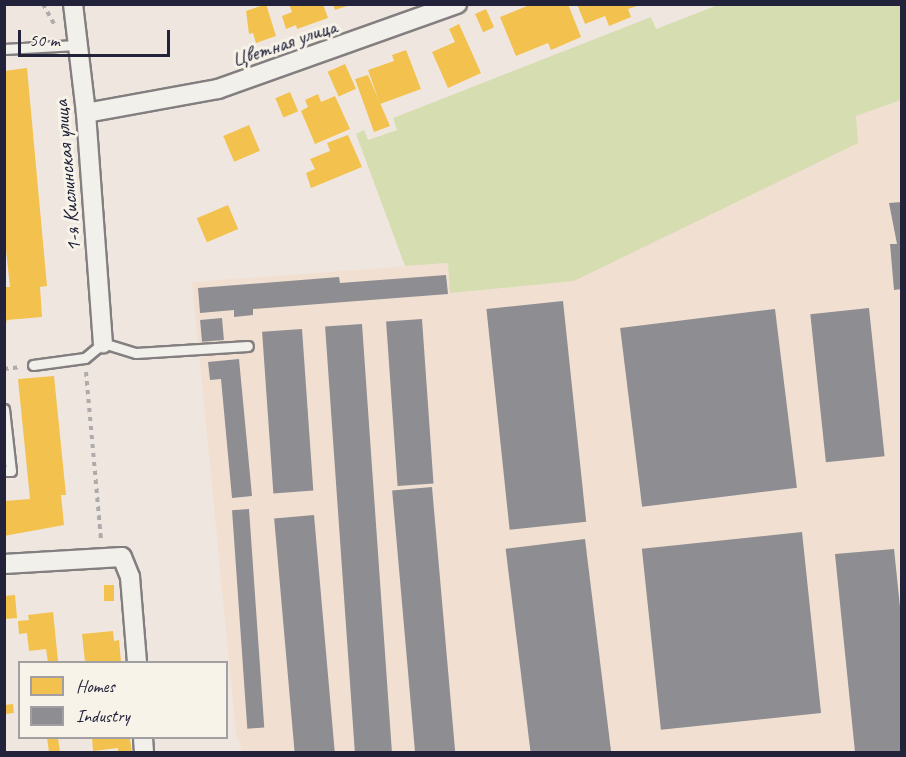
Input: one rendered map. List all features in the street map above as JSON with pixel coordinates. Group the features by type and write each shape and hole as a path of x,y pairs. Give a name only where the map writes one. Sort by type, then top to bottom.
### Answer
{"street":[{"name":"1-я Кислинская улица","path":"73,4 86,113 103,343"},
{"name":"Цветная улица","path":"86,113 218,89 457,4"},
{"path":"4,564 122,558 130,577 137,661"}],"lane":[{"path":"4,49 77,45"},
{"path":"33,365 85,358 103,343 136,353 249,346"},
{"path":"4,409 11,471 4,471"}],"path":[{"path":"85,358 103,559"}],"shaded area":[{"path":"901,100 901,752 242,752 236,734 192,282 448,263 451,293 856,116"}],"green space":[{"path":"718,5 901,5 901,100 856,116 858,143 574,281 450,293 448,263 405,266 356,134 364,130 368,140 397,130 393,118 651,17 656,29"}],"building: Homes":[{"path":"266,4 276,36 256,43 253,33 249,34 246,11"},
{"path":"289,4 323,4 328,18 297,29 296,25 286,29 282,16 292,12"},
{"path":"333,4 350,4 350,5 335,10"},
{"path":"532,4 568,4 581,37 551,50 548,43 516,56 500,17"},
{"path":"577,4 640,5 628,9 631,17 609,26 605,16 585,24"},
{"path":"486,9 494,27 483,32 475,14"},
{"path":"459,24 481,73 448,88 432,52 455,42 449,29"},
{"path":"406,50 421,89 380,104 368,70 394,61 392,55"},
{"path":"345,64 356,89 339,96 328,72"},
{"path":"27,68 47,286 40,287 42,317 7,320 5,326 5,287 10,287 4,232 4,71"},
{"path":"368,75 390,126 374,132 355,79"},
{"path":"290,92 298,111 283,118 275,98"},
{"path":"318,94 321,102 335,96 350,129 315,144 301,111 308,107 305,100"},
{"path":"249,125 260,151 234,162 223,136"},
{"path":"348,135 362,167 311,188 306,173 315,169 310,159 330,151 327,143"},
{"path":"228,205 238,229 207,242 197,218"},
{"path":"54,376 66,495 61,495 64,525 4,536 4,501 30,499 18,379"},
{"path":"104,585 114,585 114,601 104,601"},
{"path":"15,595 17,618 4,619 4,596"},
{"path":"53,612 58,661 48,661 46,649 29,651 27,633 19,634 18,621 29,620 28,615"},
{"path":"113,631 114,641 119,640 121,661 85,661 82,634"},
{"path":"13,704 14,713 5,714 4,705"},
{"path":"47,739 58,739 60,752 49,752"},
{"path":"92,739 130,739 132,752 118,752 118,748 93,751"}],"building: Industry":[{"path":"902,202 902,289 894,290 890,244 897,244 889,203"},
{"path":"446,275 448,294 253,309 253,315 234,317 234,310 200,313 198,288 339,277 340,283"},
{"path":"563,301 586,522 510,530 486,309"},
{"path":"869,308 885,456 826,462 810,314"},
{"path":"775,309 797,488 642,507 620,328"},
{"path":"222,318 224,340 202,342 200,320"},
{"path":"422,319 434,484 398,486 386,322"},
{"path":"362,324 392,752 355,752 325,327"},
{"path":"302,329 313,491 273,493 262,332"},
{"path":"239,359 252,496 232,498 221,379 210,380 208,362"},
{"path":"432,487 455,752 415,752 392,490"},
{"path":"249,509 264,727 247,729 232,510"},
{"path":"314,515 335,752 295,752 274,518"},
{"path":"802,532 821,713 661,730 642,549"},
{"path":"585,539 611,752 531,752 506,549"},
{"path":"894,549 902,626 902,752 855,752 835,554"}]}
